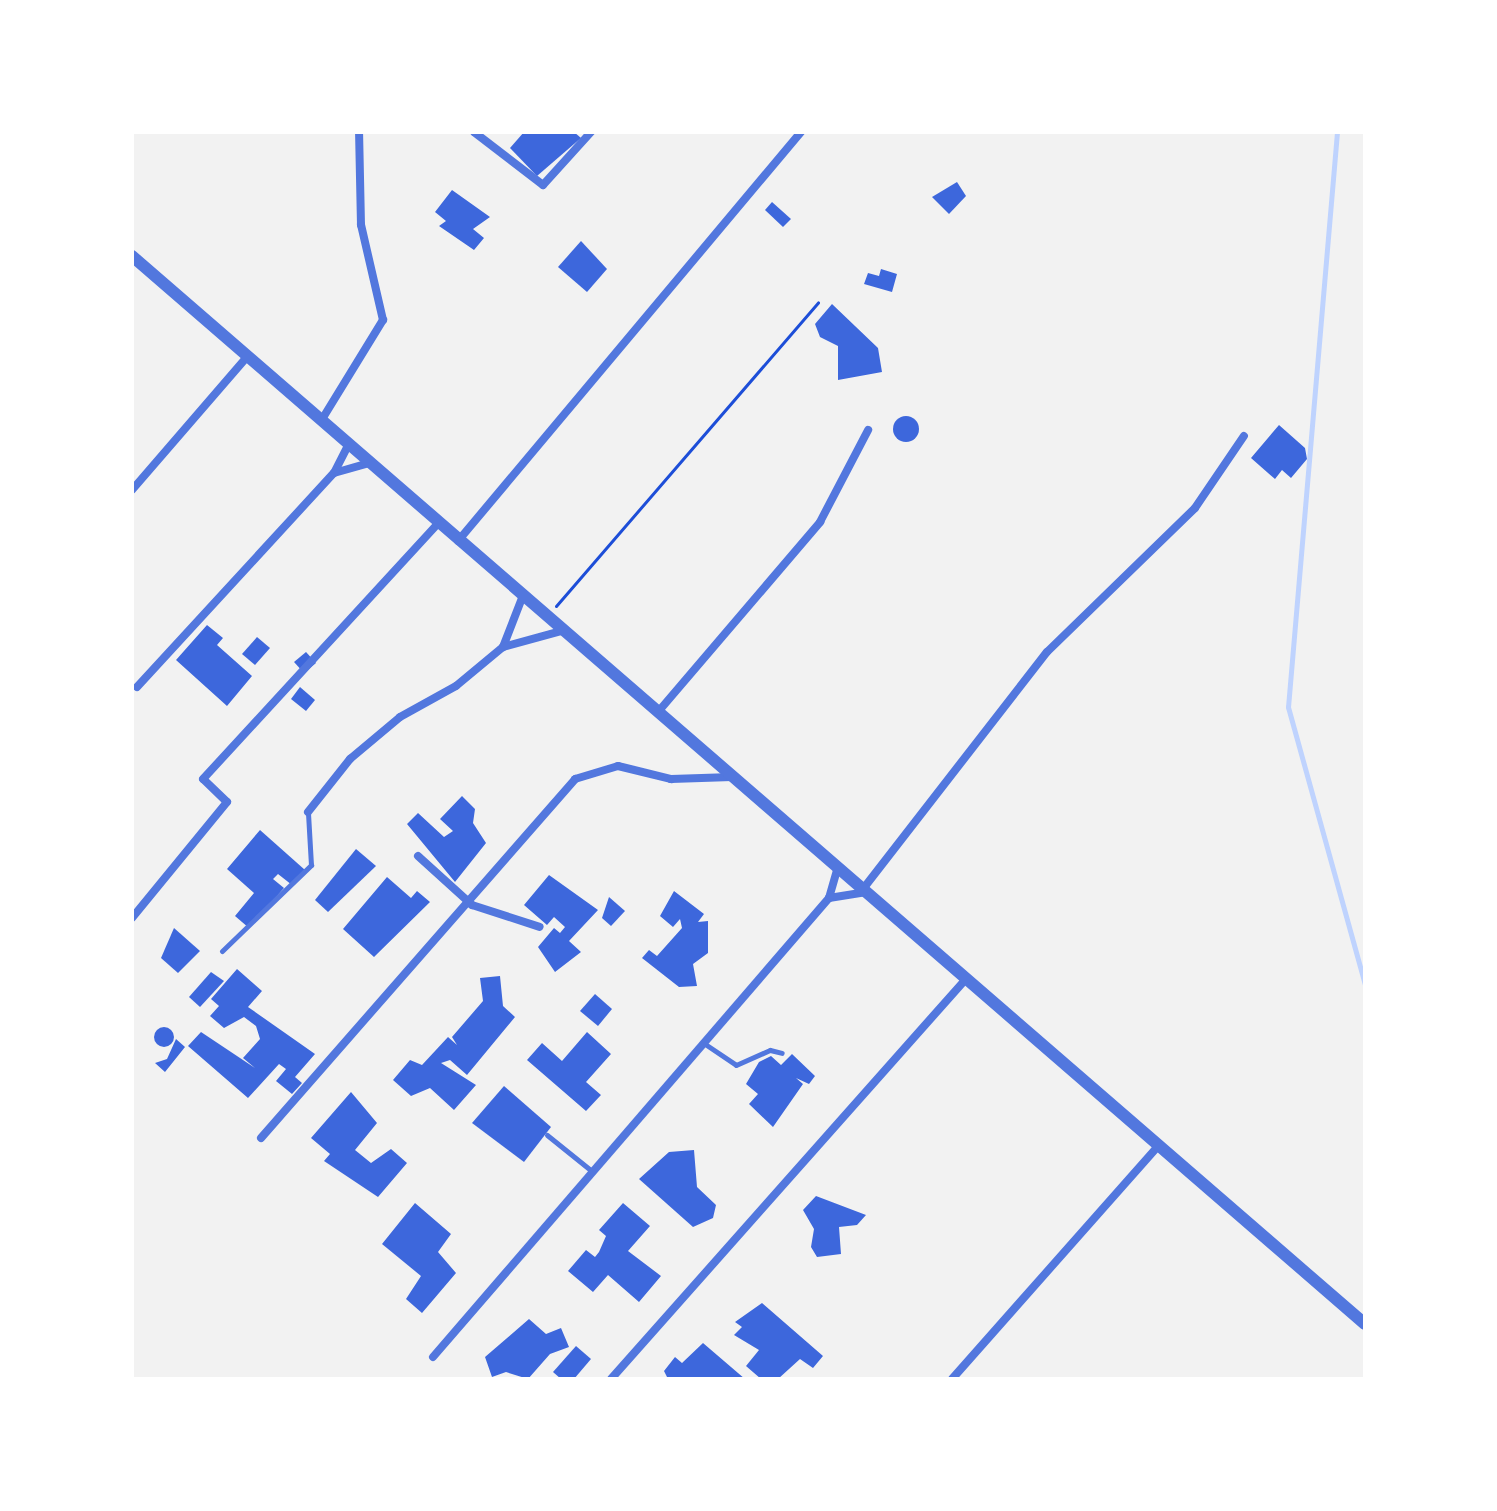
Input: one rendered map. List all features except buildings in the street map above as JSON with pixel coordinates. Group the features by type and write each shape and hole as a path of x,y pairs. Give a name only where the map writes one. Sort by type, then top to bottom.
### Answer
{"street":[{"path":"321,421 383,320 361,225 359,132"},
{"path":"474,132 543,185 591,132"},
{"path":"458,541 801,132"},
{"path":"132,256 545,618 658,712 1365,1324"},
{"path":"132,490 247,357"},
{"path":"658,712 820,522 868,430"},
{"path":"829,898 865,891 1047,652 1195,508 1244,436"},
{"path":"137,687 334,473 349,444"},
{"path":"334,473 370,463"},
{"path":"132,918 227,802 203,779 438,523"},
{"path":"503,647 522,598"},
{"path":"308,812 369,740 503,647 561,631"},
{"path":"261,1138 472,905 587,771 618,766 671,779 732,777"},
{"path":"418,856 472,905 540,927"},
{"path":"433,1357 829,898 838,867"},
{"path":"611,1379 965,980"},
{"path":"952,1379 1158,1146"}],"lane":[{"path":"222,951 311,865 308,812"},
{"path":"705,1044 736,1065 770,1050 782,1053"},
{"path":"547,1135 594,1172"}],"path":[{"path":"545,618 818,302"}],"waterway":[{"path":"1337,132 1288,707 1365,985"}]}
